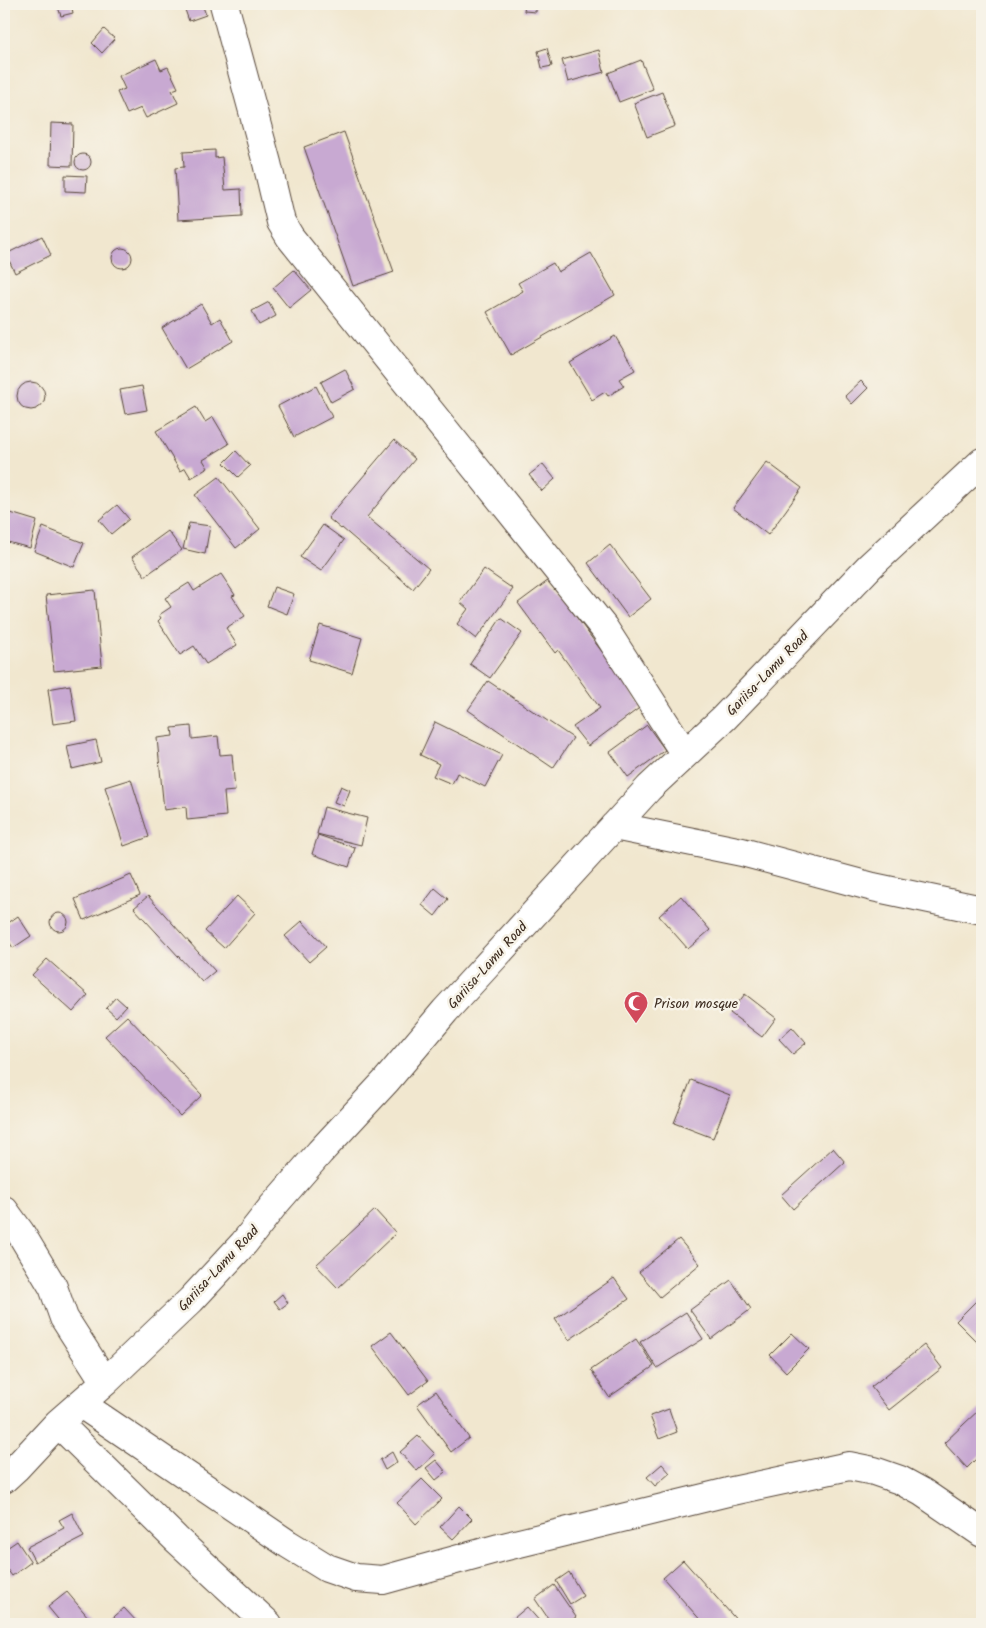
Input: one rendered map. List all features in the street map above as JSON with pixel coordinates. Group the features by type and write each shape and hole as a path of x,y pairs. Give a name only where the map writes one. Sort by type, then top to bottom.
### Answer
{"street":[{"path":"224,4 281,222 290,237 604,628 686,754"},
{"name":"Gariisa-Lamu Road","path":"8,1470 105,1382 191,1300 244,1244 273,1206 386,1081 445,1011 649,788 724,718 870,566 982,462"},
{"path":"614,826 742,852 873,887 982,910"},
{"path":"4,1210 20,1232 53,1287 64,1318 105,1382"},
{"path":"81,1404 288,1544 327,1568 356,1578 383,1580 499,1548 728,1492 849,1466 874,1471 900,1480 922,1492 982,1533"},
{"path":"58,1423 176,1539 268,1624"}],"building":[{"path":"57,4 71,4 73,13 61,16"},
{"path":"183,4 202,4 206,15 189,21"},
{"path":"525,4 536,4 536,12 524,11"},
{"path":"104,29 115,39 102,53 92,43"},
{"path":"547,48 552,66 542,68 538,51"},
{"path":"599,50 604,72 568,82 562,60"},
{"path":"156,59 161,70 168,67 178,88 172,90 178,103 146,118 141,108 127,114 117,92 125,89 119,76"},
{"path":"641,60 653,89 619,102 608,73"},
{"path":"662,92 675,126 647,137 634,103"},
{"path":"51,123 73,124 72,166 50,165"},
{"path":"344,132 394,272 353,286 304,147"},
{"path":"215,150 215,158 222,157 225,190 241,189 242,216 178,220 175,168 184,167 183,152"},
{"path":"83,154 89,156 91,162 89,168 83,170 77,168 75,162 77,156"},
{"path":"65,175 87,176 86,192 65,191"},
{"path":"42,236 51,255 15,273 6,254"},
{"path":"122,248 129,251 132,258 129,265 122,268 115,265 112,258 115,251"},
{"path":"591,253 615,295 511,355 487,312 523,291 518,283 553,263 558,272"},
{"path":"294,270 311,290 289,308 273,288"},
{"path":"269,302 276,316 259,325 252,311"},
{"path":"201,304 212,323 220,318 233,341 186,369 162,328"},
{"path":"615,336 635,370 619,379 624,386 608,396 605,392 592,400 570,363"},
{"path":"345,369 355,389 331,402 321,382"},
{"path":"861,381 868,388 852,404 845,396"},
{"path":"31,382 41,386 45,396 41,406 31,410 21,406 17,396 21,386"},
{"path":"142,386 147,410 125,414 120,390"},
{"path":"316,386 332,417 294,437 278,406"},
{"path":"196,407 205,422 213,417 229,444 203,460 208,468 191,478 185,468 180,471 156,431"},
{"path":"394,440 415,459 367,517 429,569 413,589 328,518"},
{"path":"236,451 250,466 238,477 224,463"},
{"path":"767,462 802,488 768,535 733,508"},
{"path":"543,464 555,479 542,491 529,475"},
{"path":"219,477 260,529 236,548 195,495"},
{"path":"117,505 129,519 111,534 99,520"},
{"path":"4,511 37,521 30,548 4,541"},
{"path":"189,523 210,526 205,554 183,549"},
{"path":"323,525 344,540 321,571 300,557"},
{"path":"43,527 84,543 74,567 34,551"},
{"path":"168,531 182,550 145,576 132,557"},
{"path":"610,545 651,599 628,617 588,563"},
{"path":"484,569 513,589 476,639 457,624 468,609 460,602"},
{"path":"221,574 235,595 232,596 245,616 226,628 237,645 206,664 194,646 180,655 158,621 161,618 159,615 171,607 165,598 189,583 194,591"},
{"path":"549,580 642,706 588,746 573,727 600,708 558,650 555,653 518,603"},
{"path":"274,587 294,594 287,614 267,606"},
{"path":"95,590 102,666 54,671 46,595"},
{"path":"501,618 522,633 490,678 470,664"},
{"path":"320,625 362,638 352,673 309,660"},
{"path":"488,681 573,738 553,768 468,710"},
{"path":"70,685 76,721 53,724 48,689"},
{"path":"435,722 502,755 485,787 457,773 452,784 433,776 439,764 420,755"},
{"path":"647,725 665,750 628,777 610,752"},
{"path":"191,726 192,739 218,736 220,755 232,754 235,791 224,792 226,816 187,820 186,807 164,810 157,738 173,736 172,728"},
{"path":"96,740 101,762 72,769 67,746"},
{"path":"131,779 149,837 124,846 105,787"},
{"path":"341,786 350,790 344,806 334,802"},
{"path":"324,807 367,818 361,845 317,834"},
{"path":"318,835 355,848 349,867 312,854"},
{"path":"131,875 140,895 84,920 75,899"},
{"path":"435,888 448,899 435,916 422,905"},
{"path":"148,896 215,971 202,982 134,908"},
{"path":"237,896 255,913 224,948 205,931"},
{"path":"681,896 710,930 688,949 659,916"},
{"path":"55,913 63,913 68,918 66,929 55,931 50,926 50,918"},
{"path":"18,916 31,936 13,948 4,934 4,926"},
{"path":"302,921 326,947 309,962 285,936"},
{"path":"47,959 88,995 73,1012 32,975"},
{"path":"745,994 776,1018 762,1037 730,1013"},
{"path":"116,997 126,1006 116,1017 106,1008"},
{"path":"127,1016 202,1095 180,1116 105,1036"},
{"path":"792,1027 806,1043 793,1054 779,1039"},
{"path":"691,1080 730,1095 713,1138 674,1123"},
{"path":"833,1148 845,1162 793,1209 781,1195"},
{"path":"375,1210 396,1233 338,1288 316,1265"},
{"path":"679,1239 700,1264 660,1297 639,1272"},
{"path":"614,1278 629,1299 569,1340 555,1319"},
{"path":"731,1280 751,1309 711,1339 690,1310"},
{"path":"282,1294 288,1303 280,1309 274,1301"},
{"path":"982,1295 982,1343 980,1345 956,1321"},
{"path":"686,1312 703,1339 657,1368 640,1342"},
{"path":"391,1332 428,1381 409,1395 372,1346"},
{"path":"792,1333 809,1349 786,1372 770,1355"},
{"path":"636,1339 654,1366 609,1397 591,1370"},
{"path":"924,1345 942,1368 889,1410 871,1387"},
{"path":"436,1391 469,1438 451,1452 417,1405"},
{"path":"982,1407 982,1453 967,1468 944,1443"},
{"path":"669,1409 677,1432 659,1439 650,1416"},
{"path":"418,1436 435,1454 417,1471 400,1452"},
{"path":"392,1452 397,1462 385,1470 380,1460"},
{"path":"436,1460 446,1472 436,1480 426,1468"},
{"path":"662,1464 670,1473 655,1486 647,1477"},
{"path":"422,1479 442,1499 416,1524 397,1503"},
{"path":"459,1506 472,1519 453,1539 440,1527"},
{"path":"72,1513 84,1537 35,1562 27,1547 64,1528 59,1520"},
{"path":"17,1541 31,1562 12,1576 4,1565 4,1550"},
{"path":"683,1560 740,1624 704,1624 663,1578"},
{"path":"569,1572 583,1596 570,1604 556,1581"},
{"path":"554,1585 576,1617 566,1624 552,1624 535,1599"},
{"path":"67,1592 94,1624 62,1624 48,1607"},
{"path":"527,1607 542,1624 507,1624"},
{"path":"124,1608 139,1624 106,1624"}],"place":[{"name":"Prison mosque","path":"636,1024"}]}
